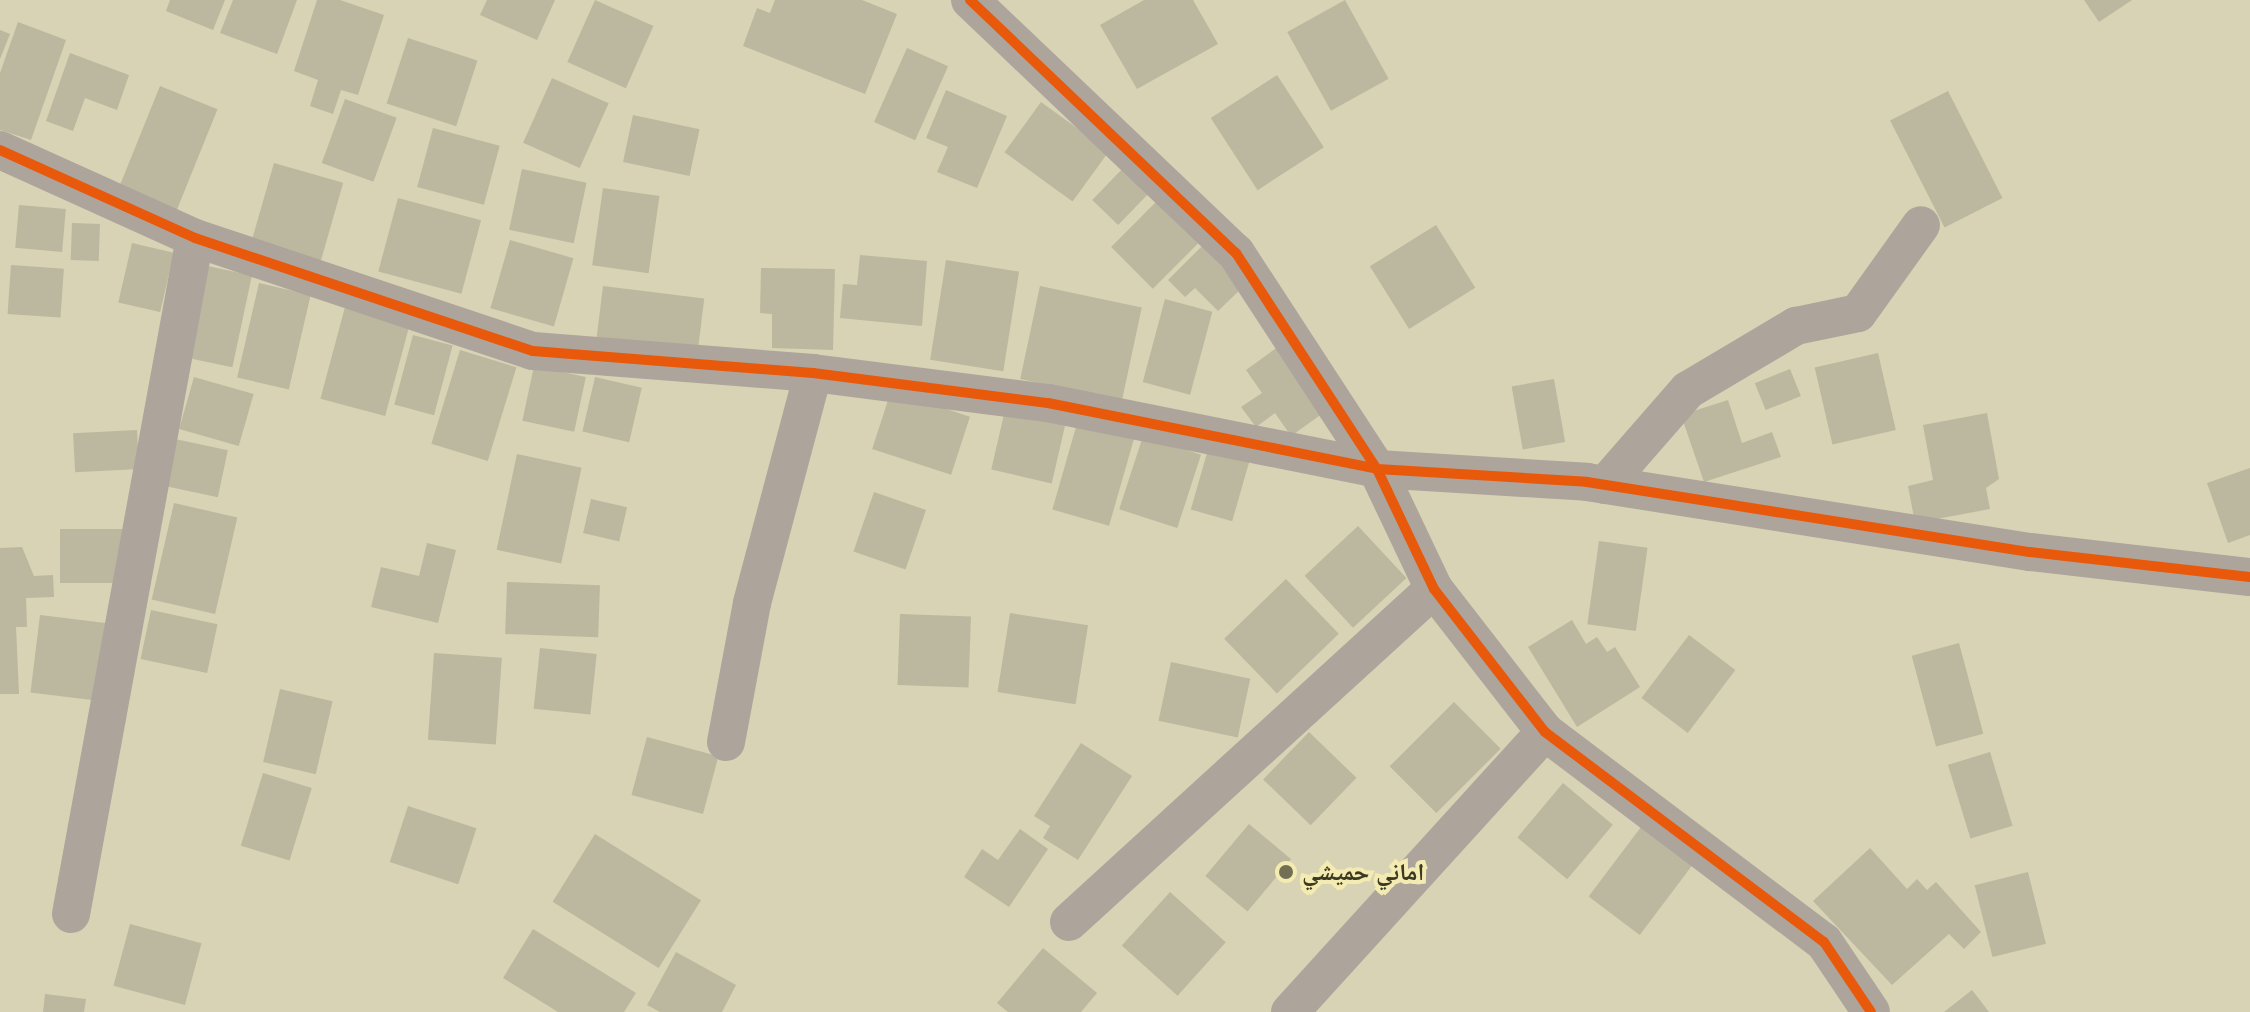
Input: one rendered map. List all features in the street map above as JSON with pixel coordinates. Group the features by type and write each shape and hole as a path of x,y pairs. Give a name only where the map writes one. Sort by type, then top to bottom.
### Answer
{"street":[{"path":"970,0 1236,253 1377,469 1434,589 1545,732 1824,942 1871,1012"},
{"path":"0,150 195,238 533,351 813,373 1048,403 1377,469 1605,485 2030,552 2250,577"},
{"path":"1605,485 1688,390 1796,326 1858,313 1921,225"},
{"path":"71,914 195,238"},
{"path":"726,742 752,603 813,373"},
{"path":"1069,922 1434,589"},
{"path":"1290,1012 1545,732"}],"building":[{"path":"170,0 225,0 213,30 166,11"},
{"path":"233,0 297,0 277,54 220,33"},
{"path":"317,0 340,0 384,15 358,95 341,90 333,114 310,106 318,80 294,71"},
{"path":"487,0 555,0 537,40 480,15"},
{"path":"595,0 653,26 626,88 567,62"},
{"path":"775,0 862,0 897,14 865,94 743,46 757,8 770,13"},
{"path":"1144,0 1193,0 1218,44 1137,89 1100,25"},
{"path":"1345,0 1389,79 1331,111 1287,32"},
{"path":"2084,0 2132,0 2099,22"},
{"path":"18,22 66,40 31,140 0,130 0,73"},
{"path":"0,30 10,34 0,59"},
{"path":"408,38 477,61 456,126 387,104"},
{"path":"907,48 948,66 915,140 874,122"},
{"path":"70,53 129,75 117,110 85,98 73,131 46,121"},
{"path":"1277,75 1324,147 1258,190 1211,118"},
{"path":"552,78 609,103 580,168 523,143"},
{"path":"160,86 217,109 176,212 118,189"},
{"path":"946,90 1007,116 977,188 937,172 948,147 926,138"},
{"path":"1948,91 2002,198 1945,227 1890,121"},
{"path":"345,99 397,118 373,182 322,163"},
{"path":"1041,102 1109,151 1073,202 1005,152"},
{"path":"633,115 700,129 690,176 623,162"},
{"path":"433,128 500,146 484,205 417,187"},
{"path":"274,163 343,183 321,261 252,241"},
{"path":"1127,164 1153,189 1118,225 1092,200"},
{"path":"522,169 587,183 574,243 509,230"},
{"path":"603,188 659,196 649,273 592,265"},
{"path":"1162,196 1204,238 1153,289 1111,247"},
{"path":"398,198 481,220 461,294 378,271"},
{"path":"19,205 66,209 62,252 15,248"},
{"path":"72,223 100,224 99,261 71,260"},
{"path":"1436,225 1475,288 1409,329 1370,266"},
{"path":"510,240 573,258 554,326 490,308"},
{"path":"132,243 174,253 160,312 118,302"},
{"path":"1203,245 1244,286 1218,311 1195,288 1185,297 1168,280"},
{"path":"860,255 927,261 922,326 840,318 843,284 857,285"},
{"path":"946,260 1019,272 1003,371 930,360"},
{"path":"11,265 64,269 60,318 8,314"},
{"path":"203,265 252,275 232,367 183,357"},
{"path":"761,268 835,269 833,350 772,348 772,314 760,313"},
{"path":"259,283 311,295 289,389 237,378"},
{"path":"603,286 704,298 697,357 596,345"},
{"path":"1040,286 1142,308 1122,401 1020,379"},
{"path":"1165,299 1212,312 1190,395 1143,382"},
{"path":"345,307 410,324 385,416 320,399"},
{"path":"413,335 453,346 434,415 394,405"},
{"path":"1286,341 1333,406 1291,436 1275,413 1256,427 1241,407 1262,393 1246,370"},
{"path":"460,350 516,367 488,461 431,444"},
{"path":"1878,353 1896,430 1832,445 1815,368"},
{"path":"534,366 586,377 574,432 522,421"},
{"path":"1790,369 1801,396 1766,410 1755,383"},
{"path":"194,377 254,394 239,446 179,429"},
{"path":"595,377 642,388 629,442 582,432"},
{"path":"1554,379 1565,442 1523,449 1512,386"},
{"path":"891,391 970,417 951,475 872,449"},
{"path":"1728,400 1742,443 1772,432 1781,457 1704,482 1681,415"},
{"path":"1005,410 1065,424 1052,483 991,469"},
{"path":"1987,413 1999,479 1986,488 1990,509 1915,523 1908,486 1933,480 1923,425"},
{"path":"1078,420 1135,436 1109,526 1052,509"},
{"path":"137,430 139,469 75,472 73,433"},
{"path":"1143,436 1201,455 1177,528 1119,509"},
{"path":"175,439 228,450 218,497 165,486"},
{"path":"1209,446 1250,458 1232,521 1191,509"},
{"path":"517,454 582,468 561,564 497,550"},
{"path":"2250,468 2250,535 2228,543 2207,483"},
{"path":"874,492 926,510 905,569 853,552"},
{"path":"591,499 627,507 619,541 583,533"},
{"path":"174,503 237,518 215,614 152,599"},
{"path":"1358,526 1406,578 1353,628 1305,576"},
{"path":"60,529 122,529 122,583 60,583"},
{"path":"1599,541 1648,548 1636,631 1587,624"},
{"path":"427,543 456,550 438,623 371,607 381,567 419,576"},
{"path":"22,547 34,576 53,575 54,597 26,598 27,627 16,627 19,694 0,694 0,548"},
{"path":"1286,579 1339,634 1277,693 1224,639"},
{"path":"507,582 600,585 598,637 505,634"},
{"path":"151,610 218,624 207,673 141,659"},
{"path":"1010,613 1088,625 1076,704 997,692"},
{"path":"900,614 971,616 968,687 898,685"},
{"path":"40,615 111,624 102,701 30,692"},
{"path":"1572,620 1586,644 1597,637 1607,652 1615,647 1640,687 1577,727 1528,647"},
{"path":"1689,635 1735,670 1688,733 1641,698"},
{"path":"1959,643 1983,734 1936,746 1912,656"},
{"path":"540,648 597,654 590,715 534,709"},
{"path":"434,653 502,658 496,745 428,740"},
{"path":"1171,662 1250,679 1238,738 1159,721"},
{"path":"280,689 333,701 316,774 263,762"},
{"path":"1454,702 1501,749 1436,813 1390,766"},
{"path":"1309,732 1356,778 1311,825 1263,779"},
{"path":"647,737 718,756 703,814 631,795"},
{"path":"1081,743 1132,776 1078,860 1043,838 1050,826 1034,816"},
{"path":"1990,752 2013,826 1970,838 1948,765"},
{"path":"263,773 312,788 290,861 241,846"},
{"path":"1563,783 1613,825 1567,879 1517,837"},
{"path":"408,806 476,828 458,884 390,862"},
{"path":"1644,823 1695,862 1640,935 1589,896"},
{"path":"1249,824 1291,859 1247,911 1205,876"},
{"path":"1020,829 1048,849 1009,907 964,877 982,849 998,860"},
{"path":"595,834 701,900 659,968 553,902"},
{"path":"1870,848 1907,889 1917,879 1927,890 1936,882 1981,932 1964,949 1949,934 1892,985 1813,901"},
{"path":"2028,872 2046,944 1993,957 1975,885"},
{"path":"1170,892 1226,942 1178,996 1122,946"},
{"path":"130,924 201,943 185,1005 113,986"},
{"path":"533,929 636,993 624,1012 558,1012 503,978"},
{"path":"1043,948 1097,993 1081,1012 1008,1012 997,1003"},
{"path":"676,952 736,985 722,1012 660,1012 647,1005"},
{"path":"1972,990 1989,1012 1944,1012"},
{"path":"45,994 86,999 84,1012 43,1012"}],"cycle path":[{"path":"970,0 1236,253 1377,469 1434,589 1545,732 1824,942 1871,1012"},
{"path":"0,150 195,238 533,351 813,373 1048,403 1377,469 1587,482 2030,552 2250,577"}],"place":[{"name":"اماني حميشي","path":"1286,872"}]}
